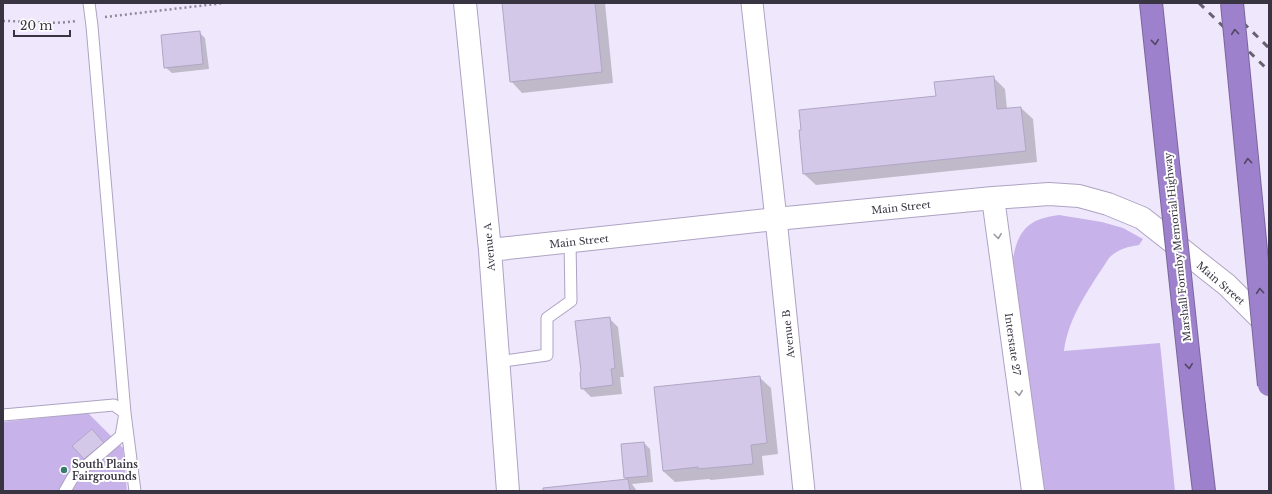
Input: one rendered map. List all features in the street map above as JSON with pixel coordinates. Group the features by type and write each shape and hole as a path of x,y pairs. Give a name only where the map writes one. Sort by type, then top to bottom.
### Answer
{"highway":[{"name":"Marshall Formby Memorial Highway","path":"1151,3 1204,491"},
{"path":"1232,3 1269,385"},
{"path":"1190,491 1194,407"}],"main road":[{"name":"Avenue A","path":"465,3 490,250 497,362 508,491"},
{"name":"Main Street","path":"490,250 776,219 993,198 1049,194 1079,196 1108,204 1142,218 1227,285 1269,327"},
{"name":"Interstate 27","path":"993,198 1033,491"}],"street":[{"name":"Avenue B","path":"752,3 772,178 804,491"}],"lane":[{"path":"89,3 125,413 135,491"},
{"path":"497,362 547,355 547,318 570,301 570,242"},
{"path":"3,415 114,405 125,413"},
{"path":"65,491 73,477 121,436 125,413"}],"path":[{"path":"3,21 42,24 63,23 91,18 224,3"}],"shaded area":[{"path":"1059,215 1102,222 1123,228 1143,239 1139,245 1116,252 1109,258 1075,314 1066,338 1064,351 1160,343 1175,491 1043,491 1012,264 1017,243 1020,235 1025,229 1038,220"},
{"name":"South Plains Fairgrounds","path":"88,413 123,448 127,491 3,491 3,422"}],"building":[{"path":"502,3 595,3 602,72 510,82"},
{"path":"200,31 203,64 164,68 161,35"},
{"path":"994,76 997,109 1021,107 1026,151 803,174 799,130 801,130 799,110 936,96 934,82"},
{"path":"610,317 615,368 611,369 613,385 581,389 581,371 575,321"},
{"path":"760,376 767,443 751,445 753,464 698,469 698,467 663,471 654,387"},
{"path":"92,429 104,443 84,459 72,446"},
{"path":"644,442 648,476 624,478 621,444"},
{"path":"628,479 630,491 543,491 543,488"}],"railway":[{"path":"1199,3 1269,71"},
{"path":"1223,3 1269,48"}],"place":[{"name":"South Plains Fairgrounds","path":"64,470"}]}
